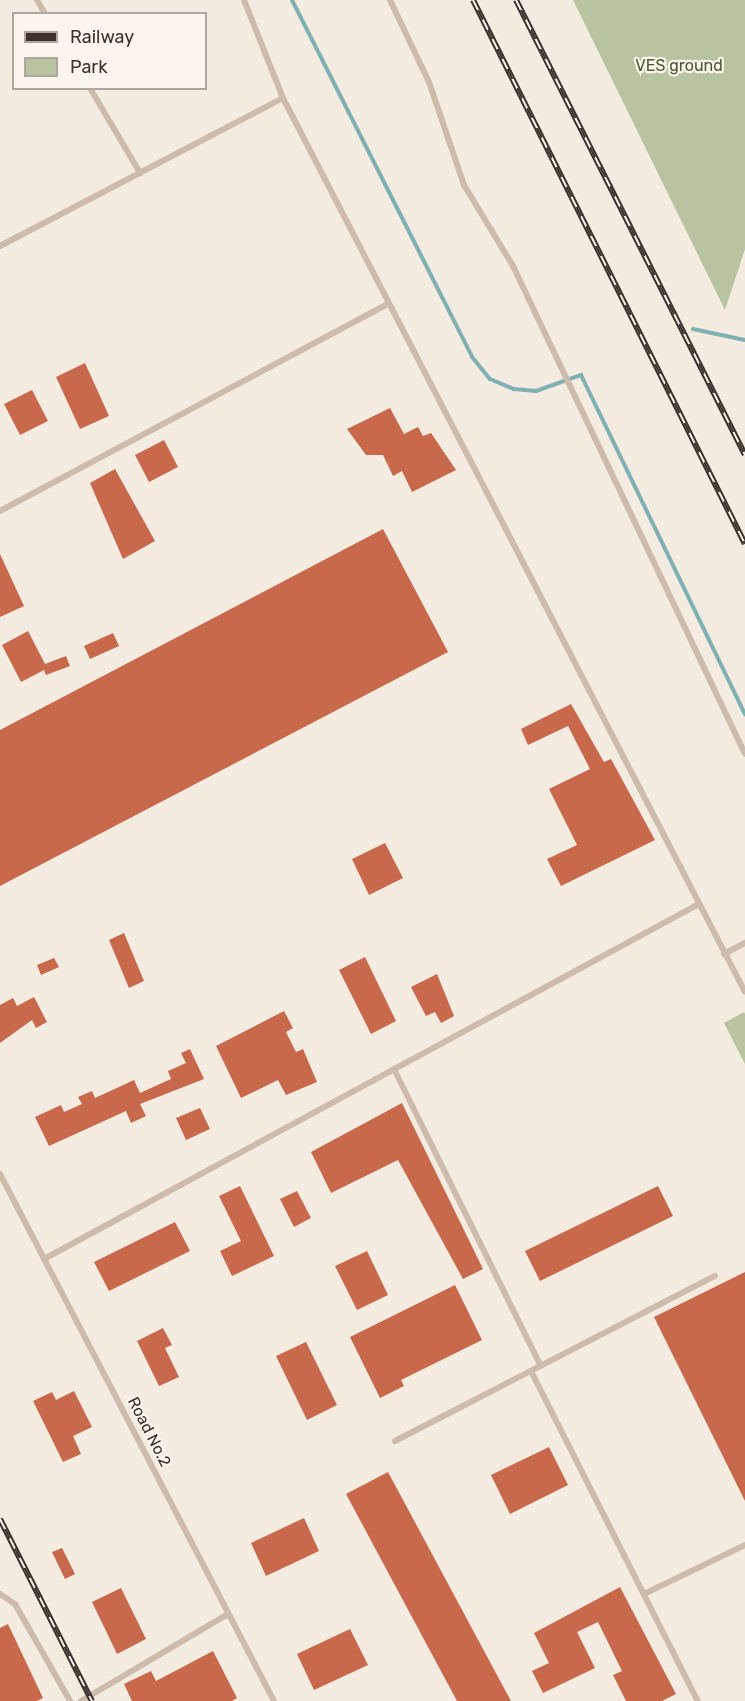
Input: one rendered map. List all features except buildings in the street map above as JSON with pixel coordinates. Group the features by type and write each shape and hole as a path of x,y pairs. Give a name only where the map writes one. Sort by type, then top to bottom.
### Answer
{"lane":[{"path":"244,0 283,98 697,905 745,993"},
{"path":"390,0 429,82 464,185 513,266 568,386 745,754"},
{"path":"91,90 140,173"},
{"path":"0,246 283,98"},
{"path":"0,511 388,304"},
{"path":"44,1259 697,905"},
{"path":"724,954 745,943"},
{"path":"394,1069 541,1366"},
{"name":"Road No.2","path":"0,1174 274,1701"},
{"path":"395,1441 715,1276"},
{"path":"531,1371 698,1701"},
{"path":"644,1594 745,1545"},
{"path":"0,1594 15,1604 70,1701"},
{"path":"81,1701 228,1614"}],"green space":[{"name":"VES ground","path":"573,0 745,0 745,249 725,310"},
{"path":"744,1012 745,1014 745,1064 724,1023"}],"waterway":[{"path":"292,0 472,357 490,379 514,389 536,391 581,375 745,714"},
{"path":"693,329 745,340"}],"railway":[{"path":"473,0 745,544"},
{"path":"516,0 745,455"},
{"path":"0,1519 92,1701"}]}
